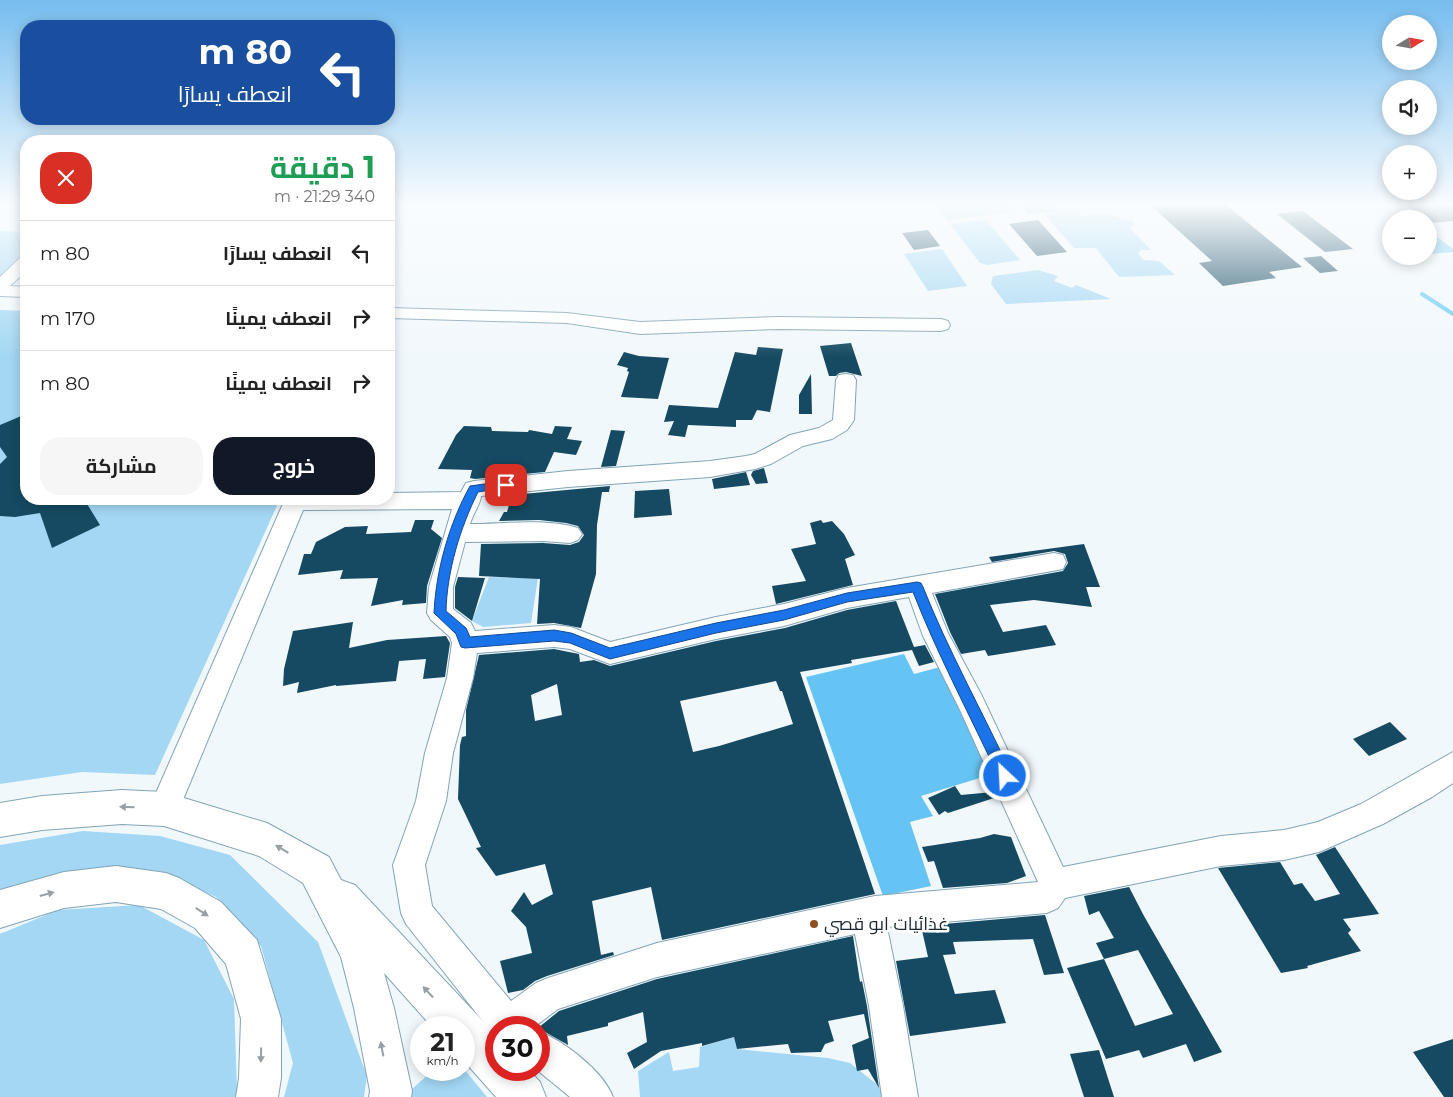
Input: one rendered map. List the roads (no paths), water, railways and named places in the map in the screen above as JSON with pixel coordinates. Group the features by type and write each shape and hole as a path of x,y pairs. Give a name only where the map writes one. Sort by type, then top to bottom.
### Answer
{"highway":[{"path":"0,820 42,813 122,807 164,809 267,841 316,870 450,1016"},
{"path":"316,870 359,952 374,1008 391,1091 390,1097"},
{"path":"0,908 64,890 116,884 166,890 208,915 243,954 261,1019 260,1078 256,1097"},
{"path":"475,1042 485,1054"},
{"path":"510,1081 525,1097"}],"street":[{"path":"0,286 20,268"},
{"path":"0,292 20,292"},
{"path":"395,314 567,318 640,328 779,323 941,325"},
{"path":"501,1016 417,913 409,865 431,801 439,753 460,678 465,643 462,631 440,613 441,587 462,512 470,500 474,489 710,469 747,464 764,459 797,440 825,434 840,425 844,420 846,380"},
{"path":"395,500 470,500"},
{"path":"164,809 293,505"},
{"path":"456,533 543,532 570,534"},
{"path":"465,643 554,636 571,638 610,653 716,628 784,615 847,598 1054,562"},
{"path":"917,587 936,636 971,703 1055,884"},
{"path":"522,1016 548,995 657,960 875,912 1047,898 1055,884 1221,851 1284,845 1319,837 1372,814 1422,787 1453,766"},
{"path":"868,915 886,1006 900,1097"},
{"path":"550,1058 582,1083 595,1097"}],"waterway":[{"path":"1422,294 1453,314"}],"place":[{"name":"غذائيات ابو قصي","path":"814,924"}]}
